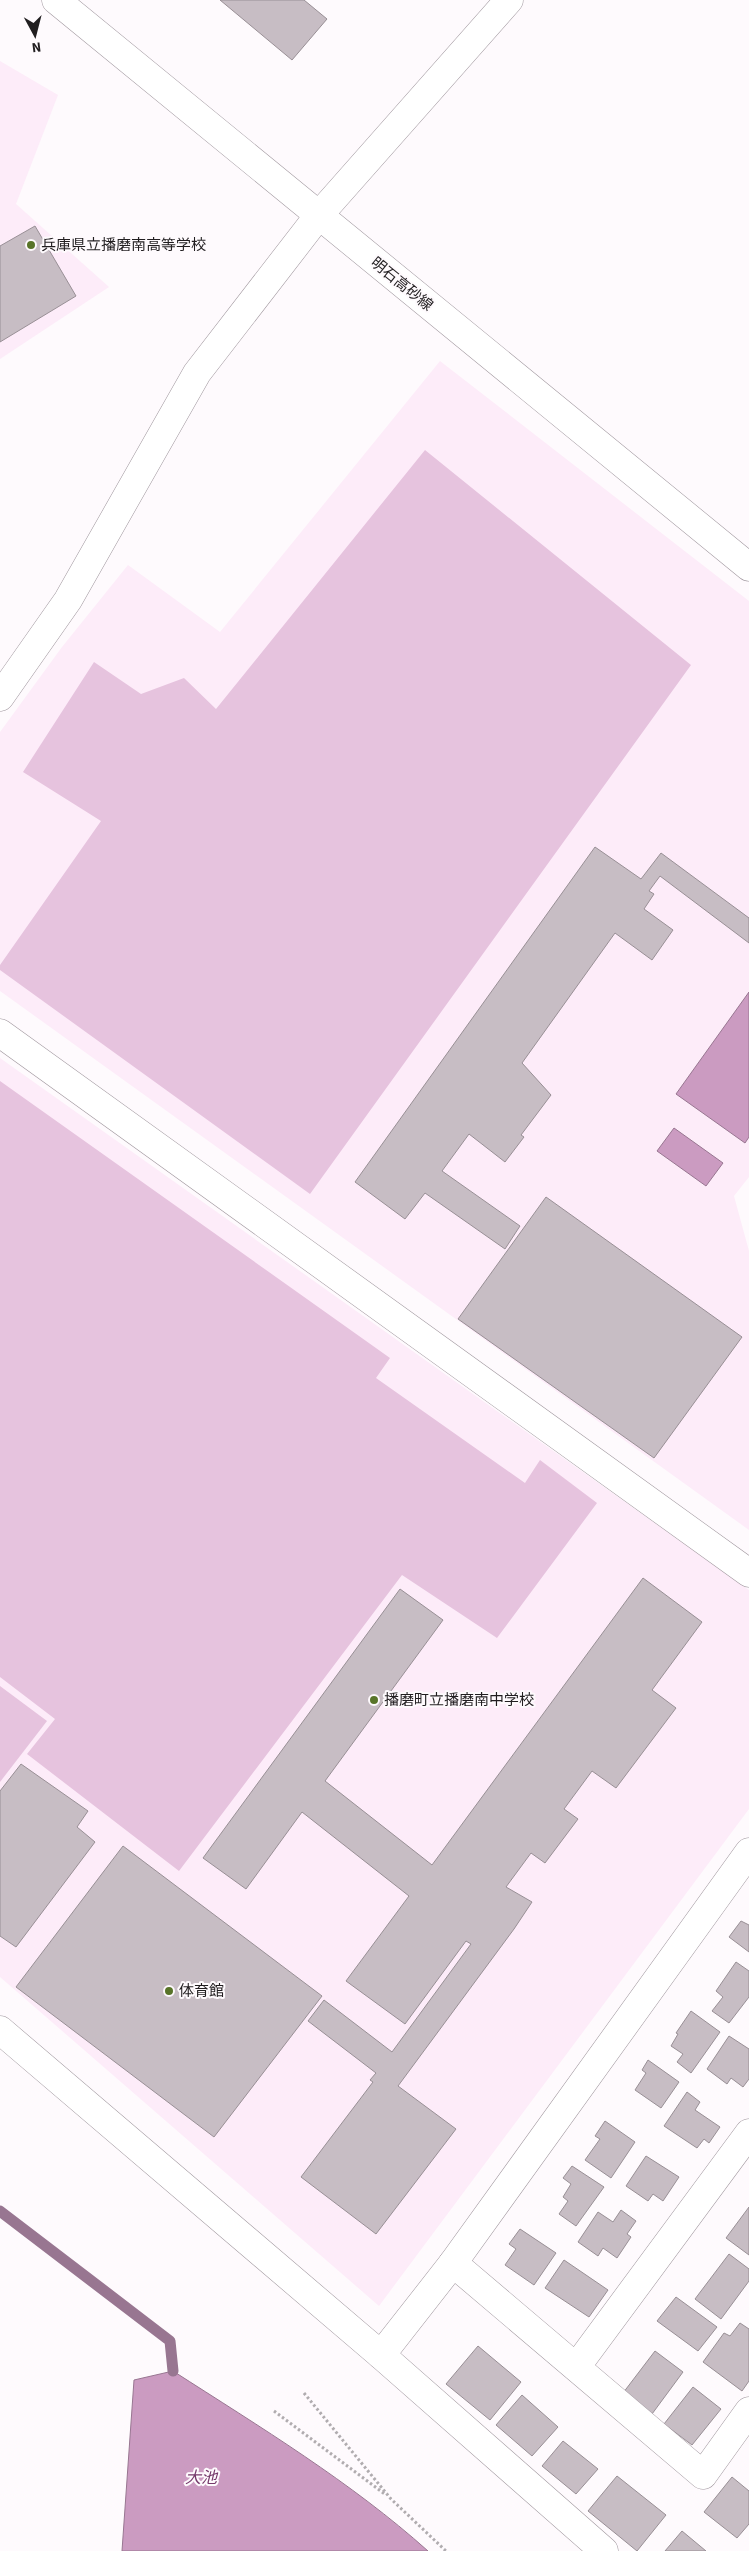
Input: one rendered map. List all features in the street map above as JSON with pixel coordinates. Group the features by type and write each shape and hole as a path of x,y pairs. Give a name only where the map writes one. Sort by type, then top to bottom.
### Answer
{"street":[{"name":"明石高砂線","path":"56,0 749,566"},
{"path":"0,697 68,600 198,373 319,215 509,0"},
{"path":"0,1032 749,1573"},
{"path":"381,2355 453,2263 749,1852"},
{"path":"0,2030 381,2355 604,2551"},
{"path":"577,2366 749,2132"},
{"path":"453,2263 577,2366 703,2475 749,2411"}],"path":[{"path":"304,2393 391,2499"},
{"path":"274,2411 391,2499 446,2551"}],"shaded area":[{"name":"兵庫県立播磨南高等学校","path":"0,61 58,95 16,204 109,287 0,359"},
{"path":"440,361 749,601 749,1177 734,1196 749,1251 749,1530 0,991 0,732 62,647 128,565 220,632"},
{"path":"425,450 691,665 310,1194 0,970 0,965 101,821 23,772 94,662 141,694 184,678 216,709"},
{"name":"播磨町立播磨南中学校","path":"0,1058 749,1590 749,1809 379,2306 0,1977"},
{"path":"0,1081 390,1358 376,1378 525,1483 540,1460 597,1503 497,1638 402,1575 179,1871 27,1754 55,1719 0,1677"},
{"path":"0,1686 47,1721 0,1782"}],"water":[{"path":"749,992 749,1137 745,1143 676,1094"},
{"path":"674,1128 723,1163 706,1186 657,1151"},
{"name":"大池","path":"173,2371 272,2434 336,2478 399,2526 428,2551 122,2551 134,2380"}],"building":[{"path":"220,0 304,0 327,19 292,60"},
{"path":"35,226 76,296 0,342 0,246"},
{"path":"595,847 641,879 661,853 749,918 749,943 660,876 649,891 654,894 644,909 673,930 652,960 615,933 522,1063 551,1095 521,1135 524,1137 505,1162 469,1134 442,1171 520,1226 505,1249 425,1193 405,1219 355,1182"},
{"path":"546,1197 742,1337 654,1458 458,1319"},
{"path":"643,1578 702,1622 652,1690 676,1708 616,1788 592,1771 564,1809 578,1819 545,1863 531,1853 506,1887 532,1902 398,2086 456,2129 376,2234 301,2177 373,2082 370,2080 376,2073 308,2021 324,2000 392,2052 471,1944 466,1941 405,2024 346,1981 409,1896 302,1812 246,1889 203,1858 400,1589 443,1620 325,1781 432,1865"},
{"path":"21,1764 88,1811 77,1827 95,1842 16,1947 0,1936 0,1791"},
{"name":"体育館","path":"123,1846 322,1996 214,2137 16,1987"},
{"path":"741,1921 749,1925 749,1952 729,1937"},
{"path":"736,1962 749,1971 749,1997 729,2023 712,2011 723,1997 716,1991"},
{"path":"691,2011 720,2032 691,2073 677,2062 683,2054 671,2046 678,2034 676,2033"},
{"path":"729,2036 749,2049 749,2079 743,2087 731,2078 727,2084 707,2069"},
{"path":"648,2060 679,2082 661,2108 635,2090 646,2073 642,2070"},
{"path":"687,2092 700,2102 695,2110 720,2127 709,2143 704,2139 697,2148 664,2126"},
{"path":"605,2121 635,2142 611,2178 585,2160 600,2139 595,2136"},
{"path":"646,2156 679,2177 663,2201 653,2194 648,2201 626,2186"},
{"path":"572,2166 604,2187 576,2226 559,2214 568,2201 563,2197 571,2184 563,2178"},
{"path":"749,2207 749,2255 726,2238"},
{"path":"621,2210 636,2221 627,2234 631,2237 617,2258 603,2248 598,2256 578,2242 598,2212 613,2222"},
{"path":"520,2229 556,2253 534,2285 505,2265 516,2249 509,2244"},
{"path":"729,2254 749,2269 749,2281 721,2319 695,2299"},
{"path":"564,2260 608,2290 589,2317 545,2288"},
{"path":"676,2297 717,2327 698,2351 657,2321"},
{"path":"740,2323 749,2329 749,2381 742,2391 703,2362 724,2333 730,2336"},
{"path":"478,2346 521,2382 490,2420 446,2384"},
{"path":"655,2351 683,2372 652,2414 623,2393"},
{"path":"693,2387 721,2409 692,2445 664,2424"},
{"path":"522,2395 558,2427 532,2456 496,2425"},
{"path":"563,2441 598,2469 576,2494 542,2466"},
{"path":"617,2476 666,2515 637,2551 588,2511"},
{"path":"732,2477 749,2491 749,2524 737,2538 704,2512"},
{"path":"682,2531 706,2551 665,2551"}],"waterway":[{"path":"0,2211 170,2341 173,2371"}],"place":[{"name":"兵庫県立播磨南高等学校","path":"31,245"},
{"name":"播磨町立播磨南中学校","path":"374,1700"},
{"name":"体育館","path":"169,1991"}]}
